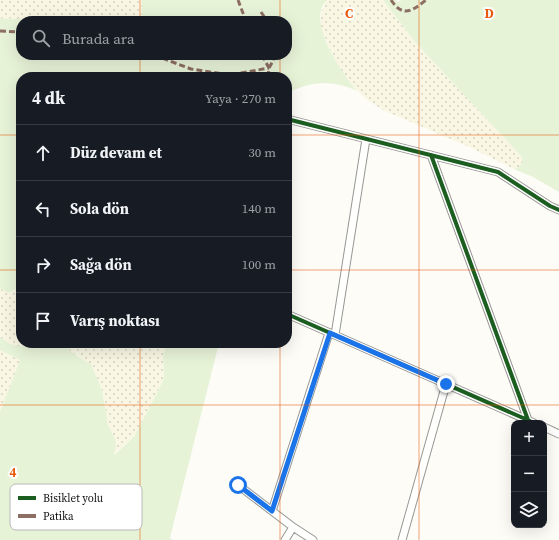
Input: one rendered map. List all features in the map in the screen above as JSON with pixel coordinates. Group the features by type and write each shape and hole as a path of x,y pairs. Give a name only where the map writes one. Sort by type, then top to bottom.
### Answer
{"street":[{"path":"292,120 498,172 550,206 559,210"},
{"path":"272,511 332,334 366,139"},
{"path":"431,155 530,420"},
{"path":"292,316 527,420"},
{"path":"402,540 446,384"},
{"path":"547,428 559,434"},
{"path":"238,485 293,527 313,540"},
{"path":"285,540 293,527"}],"shaded area":[{"path":"0,0 142,0 142,16 16,16 16,19 0,18"},
{"path":"327,0 383,0 415,42 521,156 523,162 522,165 514,169 467,146 383,110 366,99 350,83 343,73 336,62 323,33 321,27 321,14"},
{"path":"0,288 8,293 16,289 16,346 0,337"},
{"path":"67,348 165,348 163,356 164,379 134,437 113,455 113,434 107,421 102,390 91,364 78,357"},
{"path":"0,350 20,360 0,412"}],"green space":[{"path":"142,0 327,0 321,9 320,20 323,33 328,47 343,73 357,91 331,83 322,83 305,86 292,91 292,72 16,72 16,289 8,293 0,288 0,18 16,19 16,60 292,60 292,16 142,16"},
{"path":"383,0 396,0 398,2 401,0 559,0 559,192 533,177 514,169 521,164 521,156 415,42"},
{"path":"0,337 16,346 16,348 67,348 78,357 91,364 102,390 108,425 115,439 116,444 114,455 134,437 164,379 163,356 165,348 218,348 170,538 173,540 0,540 0,412 20,360 0,350"}],"marked path":[{"path":"238,0 244,16"},
{"path":"391,0 395,6 404,11 412,10 426,0"},
{"path":"261,12 264,16"},
{"path":"0,31 16,32"},
{"path":"167,60 191,69 210,72"},
{"path":"265,60 269,68"},
{"path":"269,72 273,60"},
{"path":"247,72 269,68"}],"cycle path":[{"path":"292,120 498,172 550,206 559,210"},
{"path":"431,155 528,420"},
{"path":"292,316 528,420"}],"route":[{"path":"238,485 272,511 330,333 446,384"}]}
